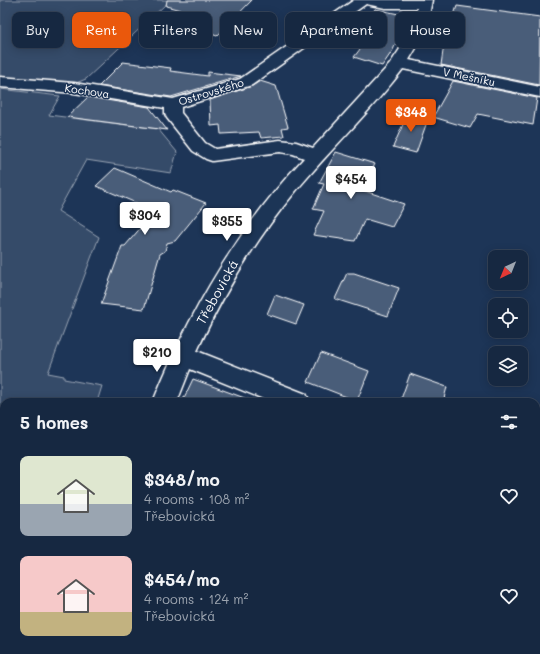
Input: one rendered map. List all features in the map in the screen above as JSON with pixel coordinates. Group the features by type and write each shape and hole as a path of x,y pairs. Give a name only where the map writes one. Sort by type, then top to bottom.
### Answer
{"street":[{"path":"364,0 385,4 424,2"},
{"name":"Ostrovského","path":"315,156 296,148 280,146 212,155 199,146 173,114 173,104 246,82 364,0"},
{"name":"Třebovická","path":"167,398 183,356 230,267 273,206 409,50 418,32 424,2"},
{"name":"V Mešníku","path":"399,63 540,92"},
{"name":"Kochova","path":"0,82 74,88 173,104"},
{"path":"183,356 288,398"}],"shaded area":[{"path":"0,0 181,0 176,6 165,5 158,12 139,12 139,29 131,37 131,12 72,12 72,48 119,48 86,79 71,85 0,79"},
{"path":"0,89 60,96 49,115 158,129 177,152 171,173 86,160 58,211 99,237 48,373 64,376 64,379 102,386 98,398 0,398"}],"building":[{"path":"167,0 252,0 240,12 220,12 220,33 217,36 212,34 212,12 188,12 166,6"},
{"path":"457,6 540,17 539,85 441,65 443,48 465,48 465,12 455,12"},
{"path":"375,9 395,13 395,45 382,66 354,57 361,48 387,48 387,12 373,12"},
{"path":"123,62 171,68 170,71 208,76 208,72 241,76 171,97 99,86"},
{"path":"260,81 276,86 288,127 282,128 284,136 261,138 259,132 221,134 220,125 211,126 210,100 252,86"},
{"path":"453,81 537,98 533,125 478,114 470,128 433,117"},
{"path":"88,97 149,107 167,130 67,117"},
{"path":"408,113 428,119 416,153 393,147"},
{"path":"336,152 375,164 362,190 404,204 392,227 365,219 355,241 313,235 324,211 313,209 324,184 319,183"},
{"path":"115,168 171,192 173,190 206,203 175,241 167,243 165,251 160,254 144,309 101,304 122,246 125,246 155,211 96,186"},
{"path":"347,273 354,273 399,288 388,316 335,299"},
{"path":"275,295 304,305 296,324 267,314"},
{"path":"321,353 369,371 358,398 349,398 308,382"},
{"path":"410,374 447,387 444,398 401,398"},
{"path":"193,379 245,398 184,398"}]}
